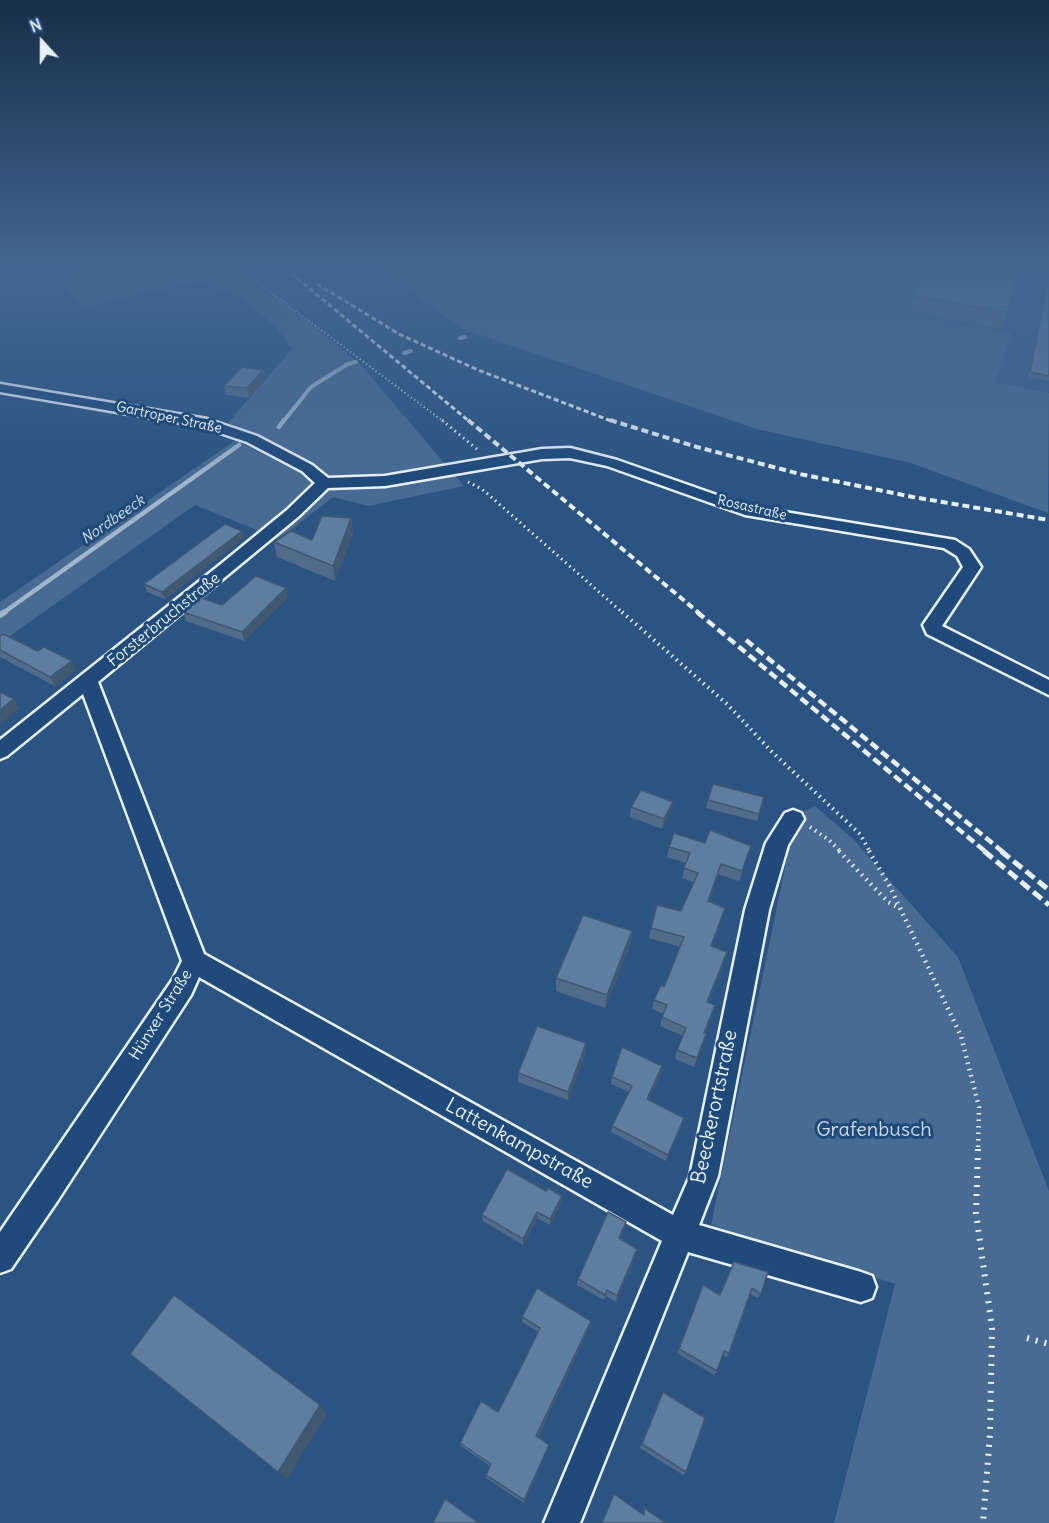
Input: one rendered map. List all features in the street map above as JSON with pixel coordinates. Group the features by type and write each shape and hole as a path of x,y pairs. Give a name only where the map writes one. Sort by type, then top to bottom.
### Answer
{"street":[{"name":"Gartroper Straße","path":"0,388 202,422 270,448 307,468 324,483"},
{"name":"Rosastraße","path":"324,483 384,481 551,453 580,455 612,463 738,508 949,544 963,553 972,567 932,625 934,630 1049,688"},
{"name":"Forsterbruchstraße","path":"0,751 269,534 324,483"},
{"name":"Hünxer Straße","path":"0,1258 48,1190 182,987 194,961 88,681"},
{"name":"Beeckerortstraße","path":"562,1523 704,1176 758,910 777,843 793,819"},
{"name":"Lattenkampstraße","path":"194,961 680,1235 861,1287"}],"path":[{"path":"334,339 417,400 491,462"},
{"path":"464,476 466,481 482,489 727,705 772,752 860,834 889,885 961,1036 979,1107 976,1213 992,1328 990,1434 983,1523"},
{"path":"793,819 817,830 888,902 900,908"},
{"path":"1027,1338 1049,1344"}],"shaded area":[{"path":"1009,339 1049,339 1049,393 996,382"}],"green space":[{"path":"285,339 329,339 360,364 464,486 368,506 333,497 279,539 195,505 0,643 0,602 236,440 266,455 277,444 228,423 292,349"},
{"path":"493,339 1010,339 996,382 1049,393 1048,513 911,463 757,429"},
{"name":"Grafenbusch","path":"815,806 852,838 958,957 1049,1191 1049,1523 834,1523 895,1284 711,1225 796,815"}],"building":[{"path":"1037,339 1049,339 1049,376 1030,372"},
{"path":"242,367 263,370 247,388 224,386"},
{"path":"322,516 351,518 333,566 274,542 291,531 312,540"},
{"path":"225,524 242,531 162,592 144,584"},
{"path":"256,576 286,588 242,632 183,612 199,597 222,605"},
{"path":"3,634 38,651 44,647 72,661 50,677 0,650 0,636"},
{"path":"0,692 14,699 0,710"},
{"path":"713,784 764,797 759,814 708,800"},
{"path":"641,790 673,802 664,819 631,807"},
{"path":"710,830 751,846 742,871 721,864 708,901 725,908 711,946 727,952 707,1002 715,1005 697,1058 677,1050 686,1028 662,1017 667,1005 654,1000 661,985 664,987 684,937 651,928 657,905 681,911 698,873 684,868 690,853 669,847 674,833 705,843"},
{"path":"583,915 632,931 607,995 556,978"},
{"path":"537,1026 586,1043 568,1092 518,1073"},
{"path":"622,1047 662,1066 647,1099 684,1118 668,1155 612,1126 632,1086 612,1077"},
{"path":"507,1169 546,1191 548,1188 562,1196 550,1219 537,1212 523,1239 482,1215"},
{"path":"608,1212 626,1222 619,1238 637,1249 617,1296 607,1290 605,1295 578,1279"},
{"path":"734,1262 768,1272 761,1294 752,1288 729,1353 724,1351 717,1371 679,1349 703,1285 720,1295"},
{"path":"537,1288 591,1321 536,1436 549,1445 524,1500 486,1475 491,1464 460,1443 481,1401 498,1412 523,1363 540,1328 522,1317"},
{"path":"174,1295 320,1405 278,1472 130,1354"},
{"path":"663,1392 705,1418 686,1472 642,1444"},
{"path":"614,1494 644,1515 644,1508 666,1523 602,1523"},
{"path":"445,1499 479,1523 433,1523"}],"waterway":[{"name":"Nordbeeck","path":"404,353 411,351"},
{"name":"Nordbeeck","path":"283,422 311,387 348,364 356,362"},
{"name":"Nordbeeck","path":"279,427 284,420"},
{"name":"Nordbeeck","path":"3,613 239,445"},
{"name":"Nordbeeck","path":"0,615 5,612"}],"railway":[{"path":"370,339 470,422"},
{"path":"410,339 478,370 614,422"},
{"path":"468,420 699,613"},
{"path":"610,420 697,447 800,474 913,497 1049,520"},
{"path":"697,612 986,852"},
{"path":"746,640 1003,852"},
{"path":"984,851 1049,905"},
{"path":"1001,851 1049,890"}]}
